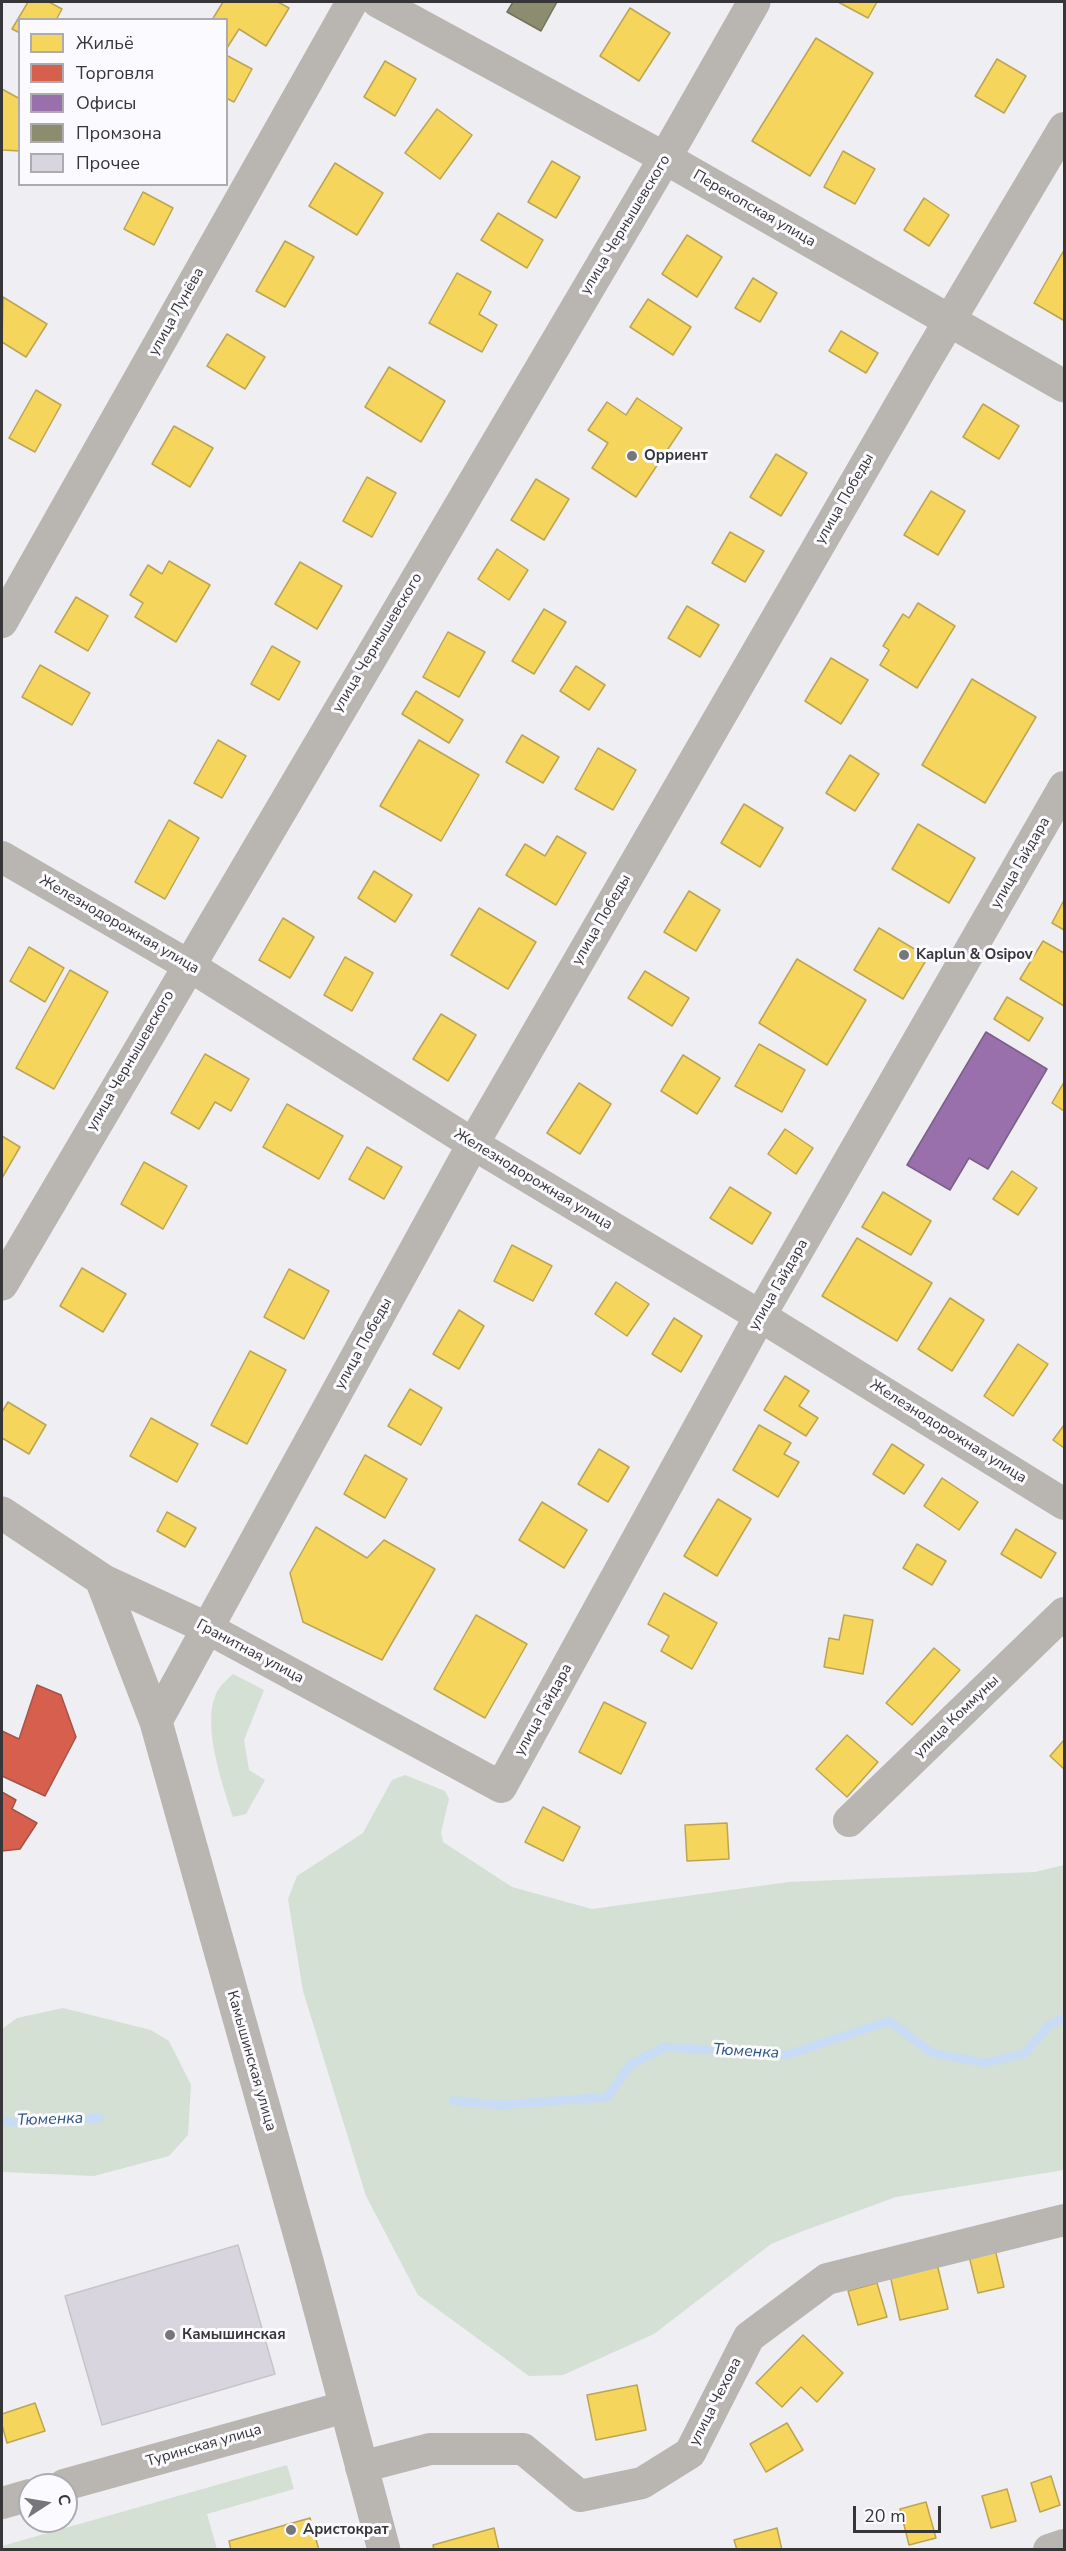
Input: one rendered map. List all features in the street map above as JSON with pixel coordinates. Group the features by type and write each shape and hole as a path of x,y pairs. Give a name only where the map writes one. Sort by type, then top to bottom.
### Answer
{"street":[{"name":"улица Лунёва","path":"2,622 352,2"},
{"name":"Перекопская улица","path":"378,2 665,158 1065,387"},
{"name":"улица Чернышевского","path":"2,1284 188,964 665,158 754,2"},
{"name":"улица Победы","path":"156,1722 473,1144 949,321 1065,128"},
{"name":"улица Гайдара","path":"501,1787 760,1316 1065,787"},
{"name":"Железнодорожная улица","path":"2,857 188,964 473,1144 760,1316 1065,1504"},
{"name":"Гранитная улица","path":"2,1513 101,1579 207,1629 501,1787"},
{"name":"Камышинская улица","path":"101,1579 156,1722 307,2261 384,2550"},
{"name":"улица Коммуны","path":"849,1821 1065,1613"},
{"name":"улица Чехова","path":"361,2467 430,2450 523,2449 580,2496 642,2483 690,2453 749,2337 827,2279 1065,2220"},
{"name":"Туринская улица","path":"78,2481 345,2407"},
{"path":"2,2502 18,2498"},
{"path":"1049,2550 1065,2545"}],"green space":[{"path":"233,1674 264,1690 244,1740 249,1770 265,1780 246,1814 233,1817 214,1751 211,1715 220,1687"},
{"path":"405,1775 445,1791 449,1799 441,1832 443,1842 512,1887 592,1909 789,1882 1035,1872 1064,1865 1064,2170 896,2197 803,2231 771,2244 654,2334 563,2375 529,2376 418,2295 366,2196 303,1991 288,1899 297,1876 363,1833 392,1780"},
{"path":"63,2008 151,2030 169,2041 191,2085 188,2135 169,2156 94,2176 2,2172 2,2029 17,2018"},
{"path":"287,2465 294,2489 207,2514 217,2549 2,2549 2,2546 48,2533 78,2533 78,2524"}],"building: Жильё":[{"path":"28,2 49,2 62,9 57,18 19,18"},
{"path":"223,2 278,2 289,8 266,46 239,29 228,46 228,18 213,18"},
{"path":"838,2 877,2 868,18"},
{"path":"630,8 670,33 639,81 600,56"},
{"path":"18,19 18,32 12,29"},
{"path":"816,38 873,73 810,176 752,141"},
{"path":"228,56 252,69 234,102 228,99"},
{"path":"997,59 1026,76 1004,113 975,96"},
{"path":"385,61 416,79 395,116 364,97"},
{"path":"2,89 18,98 18,151 2,150"},
{"path":"437,109 472,135 440,179 405,153"},
{"path":"843,151 875,169 855,204 824,187"},
{"path":"552,161 580,177 556,218 528,202"},
{"path":"335,163 383,193 357,235 309,206"},
{"path":"143,192 173,208 154,245 124,229"},
{"path":"924,198 949,215 929,246 904,230"},
{"path":"498,213 543,240 527,268 481,240"},
{"path":"687,235 722,257 697,297 662,274"},
{"path":"285,241 314,257 285,307 256,291"},
{"path":"1064,250 1064,318 1063,320 1034,303"},
{"path":"457,273 491,292 479,314 497,325 482,352 429,323"},
{"path":"753,278 777,293 760,322 735,308"},
{"path":"3,297 47,324 26,357 2,342"},
{"path":"648,299 691,327 673,355 630,327"},
{"path":"841,331 878,353 866,373 829,351"},
{"path":"227,334 265,357 245,389 207,366"},
{"path":"389,367 445,401 421,442 365,407"},
{"path":"36,390 61,405 35,452 9,438"},
{"name":"Орриент","path":"637,398 682,428 636,497 592,468 608,443 588,430 607,402 626,415"},
{"path":"983,404 1019,426 999,459 963,437"},
{"path":"174,426 213,448 190,487 152,464"},
{"path":"776,454 807,473 781,516 750,497"},
{"path":"367,477 396,493 372,537 343,521"},
{"path":"536,479 569,499 544,540 511,520"},
{"path":"931,491 965,511 938,555 904,535"},
{"path":"730,532 764,551 745,582 712,563"},
{"path":"497,549 528,570 509,600 478,579"},
{"path":"169,561 210,585 176,642 135,617 143,603 130,595 148,565 162,574"},
{"path":"300,562 342,586 317,629 275,604"},
{"path":"76,597 108,616 88,651 55,632"},
{"path":"918,603 955,626 917,688 880,665 889,650 883,646 903,614 909,618"},
{"path":"687,606 719,625 700,657 668,638"},
{"path":"544,609 566,622 534,674 512,661"},
{"path":"448,632 485,652 459,697 423,677"},
{"path":"272,646 300,662 279,700 251,684"},
{"path":"831,658 868,680 841,724 805,701"},
{"path":"40,665 90,693 72,725 22,697"},
{"path":"576,666 605,685 589,710 560,691"},
{"path":"972,679 1036,717 985,803 922,765"},
{"path":"416,691 463,720 449,743 402,714"},
{"path":"522,735 559,757 543,783 506,762"},
{"path":"218,740 246,756 222,798 194,783"},
{"path":"419,740 479,775 441,841 380,806"},
{"path":"598,748 636,770 613,810 575,789"},
{"path":"850,755 879,774 855,811 826,793"},
{"path":"744,804 783,828 760,867 721,843"},
{"path":"169,820 199,838 165,899 135,882"},
{"path":"918,824 975,858 949,903 892,869"},
{"path":"557,836 586,853 556,905 506,875 525,844 545,856"},
{"path":"374,871 412,895 395,922 358,898"},
{"path":"689,891 720,910 696,951 664,932"},
{"path":"1064,900 1064,930 1052,923"},
{"path":"479,908 536,942 508,989 451,955"},
{"path":"283,918 314,937 290,978 259,960"},
{"path":"879,928 928,957 903,999 854,970"},
{"path":"1043,941 1064,953 1064,1006 1020,979"},
{"path":"29,947 64,968 45,1002 10,981"},
{"path":"345,957 373,973 352,1011 324,995"},
{"path":"797,959 866,1000 827,1065 759,1023"},
{"path":"70,970 108,992 54,1089 16,1068"},
{"path":"645,971 689,998 672,1026 628,998"},
{"path":"1007,997 1043,1018 1029,1041 994,1019"},
{"path":"441,1014 476,1035 448,1081 413,1059"},
{"path":"759,1044 805,1070 782,1112 735,1086"},
{"path":"205,1054 249,1079 231,1111 215,1102 199,1129 171,1113"},
{"path":"683,1055 720,1078 697,1114 661,1091"},
{"path":"1064,1082 1064,1111 1052,1103"},
{"path":"579,1083 611,1104 580,1154 547,1133"},
{"path":"287,1104 343,1136 319,1179 263,1147"},
{"path":"785,1129 813,1148 796,1174 768,1154"},
{"path":"2,1136 20,1147 2,1178"},
{"path":"367,1147 402,1167 384,1199 349,1179"},
{"path":"144,1162 187,1186 163,1229 121,1204"},
{"path":"1012,1171 1037,1188 1018,1215 993,1199"},
{"path":"730,1187 771,1213 752,1244 710,1218"},
{"path":"883,1192 931,1221 911,1255 862,1227"},
{"path":"857,1238 932,1283 897,1341 822,1296"},
{"path":"512,1245 552,1266 533,1301 494,1281"},
{"path":"82,1268 126,1294 103,1332 60,1306"},
{"path":"289,1269 329,1291 304,1339 264,1317"},
{"path":"616,1282 649,1304 627,1336 595,1314"},
{"path":"950,1298 984,1320 952,1371 918,1349"},
{"path":"459,1310 484,1326 459,1369 433,1354"},
{"path":"674,1318 702,1336 681,1372 652,1354"},
{"path":"1018,1344 1048,1364 1013,1416 984,1396"},
{"path":"250,1351 286,1370 247,1444 211,1425"},
{"path":"785,1376 809,1391 799,1406 818,1418 806,1436 764,1410"},
{"path":"410,1389 442,1408 421,1445 388,1426"},
{"path":"8,1402 46,1425 29,1454 2,1438 2,1412"},
{"path":"151,1418 198,1444 177,1482 130,1456"},
{"path":"759,1425 791,1443 784,1454 799,1462 778,1497 733,1470"},
{"path":"1064,1425 1064,1448 1053,1440"},
{"path":"892,1444 924,1465 904,1494 873,1474"},
{"path":"599,1449 629,1467 608,1502 578,1484"},
{"path":"365,1455 407,1479 385,1518 344,1494"},
{"path":"942,1478 978,1502 959,1530 924,1506"},
{"path":"718,1499 751,1519 717,1576 684,1556"},
{"path":"542,1502 587,1530 564,1568 519,1540"},
{"path":"167,1512 196,1528 185,1547 157,1531"},
{"path":"316,1527 367,1558 384,1540 435,1569 382,1660 303,1622 290,1573"},
{"path":"1016,1529 1056,1553 1041,1578 1001,1554"},
{"path":"917,1544 946,1561 932,1585 903,1568"},
{"path":"664,1593 717,1623 692,1669 661,1651 669,1636 648,1624"},
{"path":"476,1615 527,1644 485,1718 434,1689"},
{"path":"844,1615 873,1620 863,1674 824,1667 829,1638 839,1640"},
{"path":"934,1648 960,1670 912,1725 886,1703"},
{"path":"604,1702 646,1723 621,1774 579,1752"},
{"path":"847,1735 878,1762 847,1797 816,1769"},
{"path":"1064,1740 1064,1769 1050,1756"},
{"path":"543,1807 580,1827 563,1861 525,1842"},
{"path":"727,1823 729,1859 687,1861 685,1825"},
{"path":"995,2249 1004,2287 978,2293 969,2256"},
{"path":"937,2264 948,2309 900,2320 890,2275"},
{"path":"877,2283 887,2317 858,2325 848,2291"},
{"path":"803,2335 843,2373 817,2402 801,2387 782,2407 756,2383"},
{"path":"637,2385 646,2430 596,2440 587,2395"},
{"path":"35,2403 45,2431 7,2443 2,2425 2,2414"},
{"path":"787,2423 803,2450 766,2472 750,2444"},
{"path":"1051,2476 1060,2505 1040,2512 1031,2483"},
{"path":"1007,2489 1016,2521 991,2528 982,2496"},
{"path":"926,2502 936,2538 909,2545 900,2509"},
{"name":"Аристократ","path":"310,2518 319,2550 231,2550 229,2541"},
{"path":"494,2528 499,2550 434,2550 433,2545"},
{"path":"777,2528 782,2550 737,2550 734,2540"}],"building: Торговля":[{"path":"37,1685 61,1695 76,1737 45,1796 2,1776 2,1731 19,1739"},
{"path":"2,1792 16,1800 12,1809 37,1823 20,1849 2,1851"}],"building: Офисы":[{"path":"986,1032 1047,1069 988,1169 969,1158 950,1190 907,1165"}],"building: Промзона":[{"path":"513,2 557,2 541,31 507,12"}],"building: Прочее":[{"name":"Камышинская","path":"238,2245 275,2374 102,2425 65,2296"}],"waterway":[{"name":"Тюменка","path":"453,2101 502,2105 607,2097 631,2064 665,2047 786,2055 889,2021 932,2053 986,2063 1025,2053 1049,2025 1064,2018"},
{"name":"Тюменка","path":"2,2121 34,2124 99,2118"}],"place":[{"name":"Орриент","path":"632,456"},
{"name":"Kaplun & Osipov","path":"904,955"},
{"name":"Камышинская","path":"170,2335"},
{"name":"Аристократ","path":"291,2530"}]}
